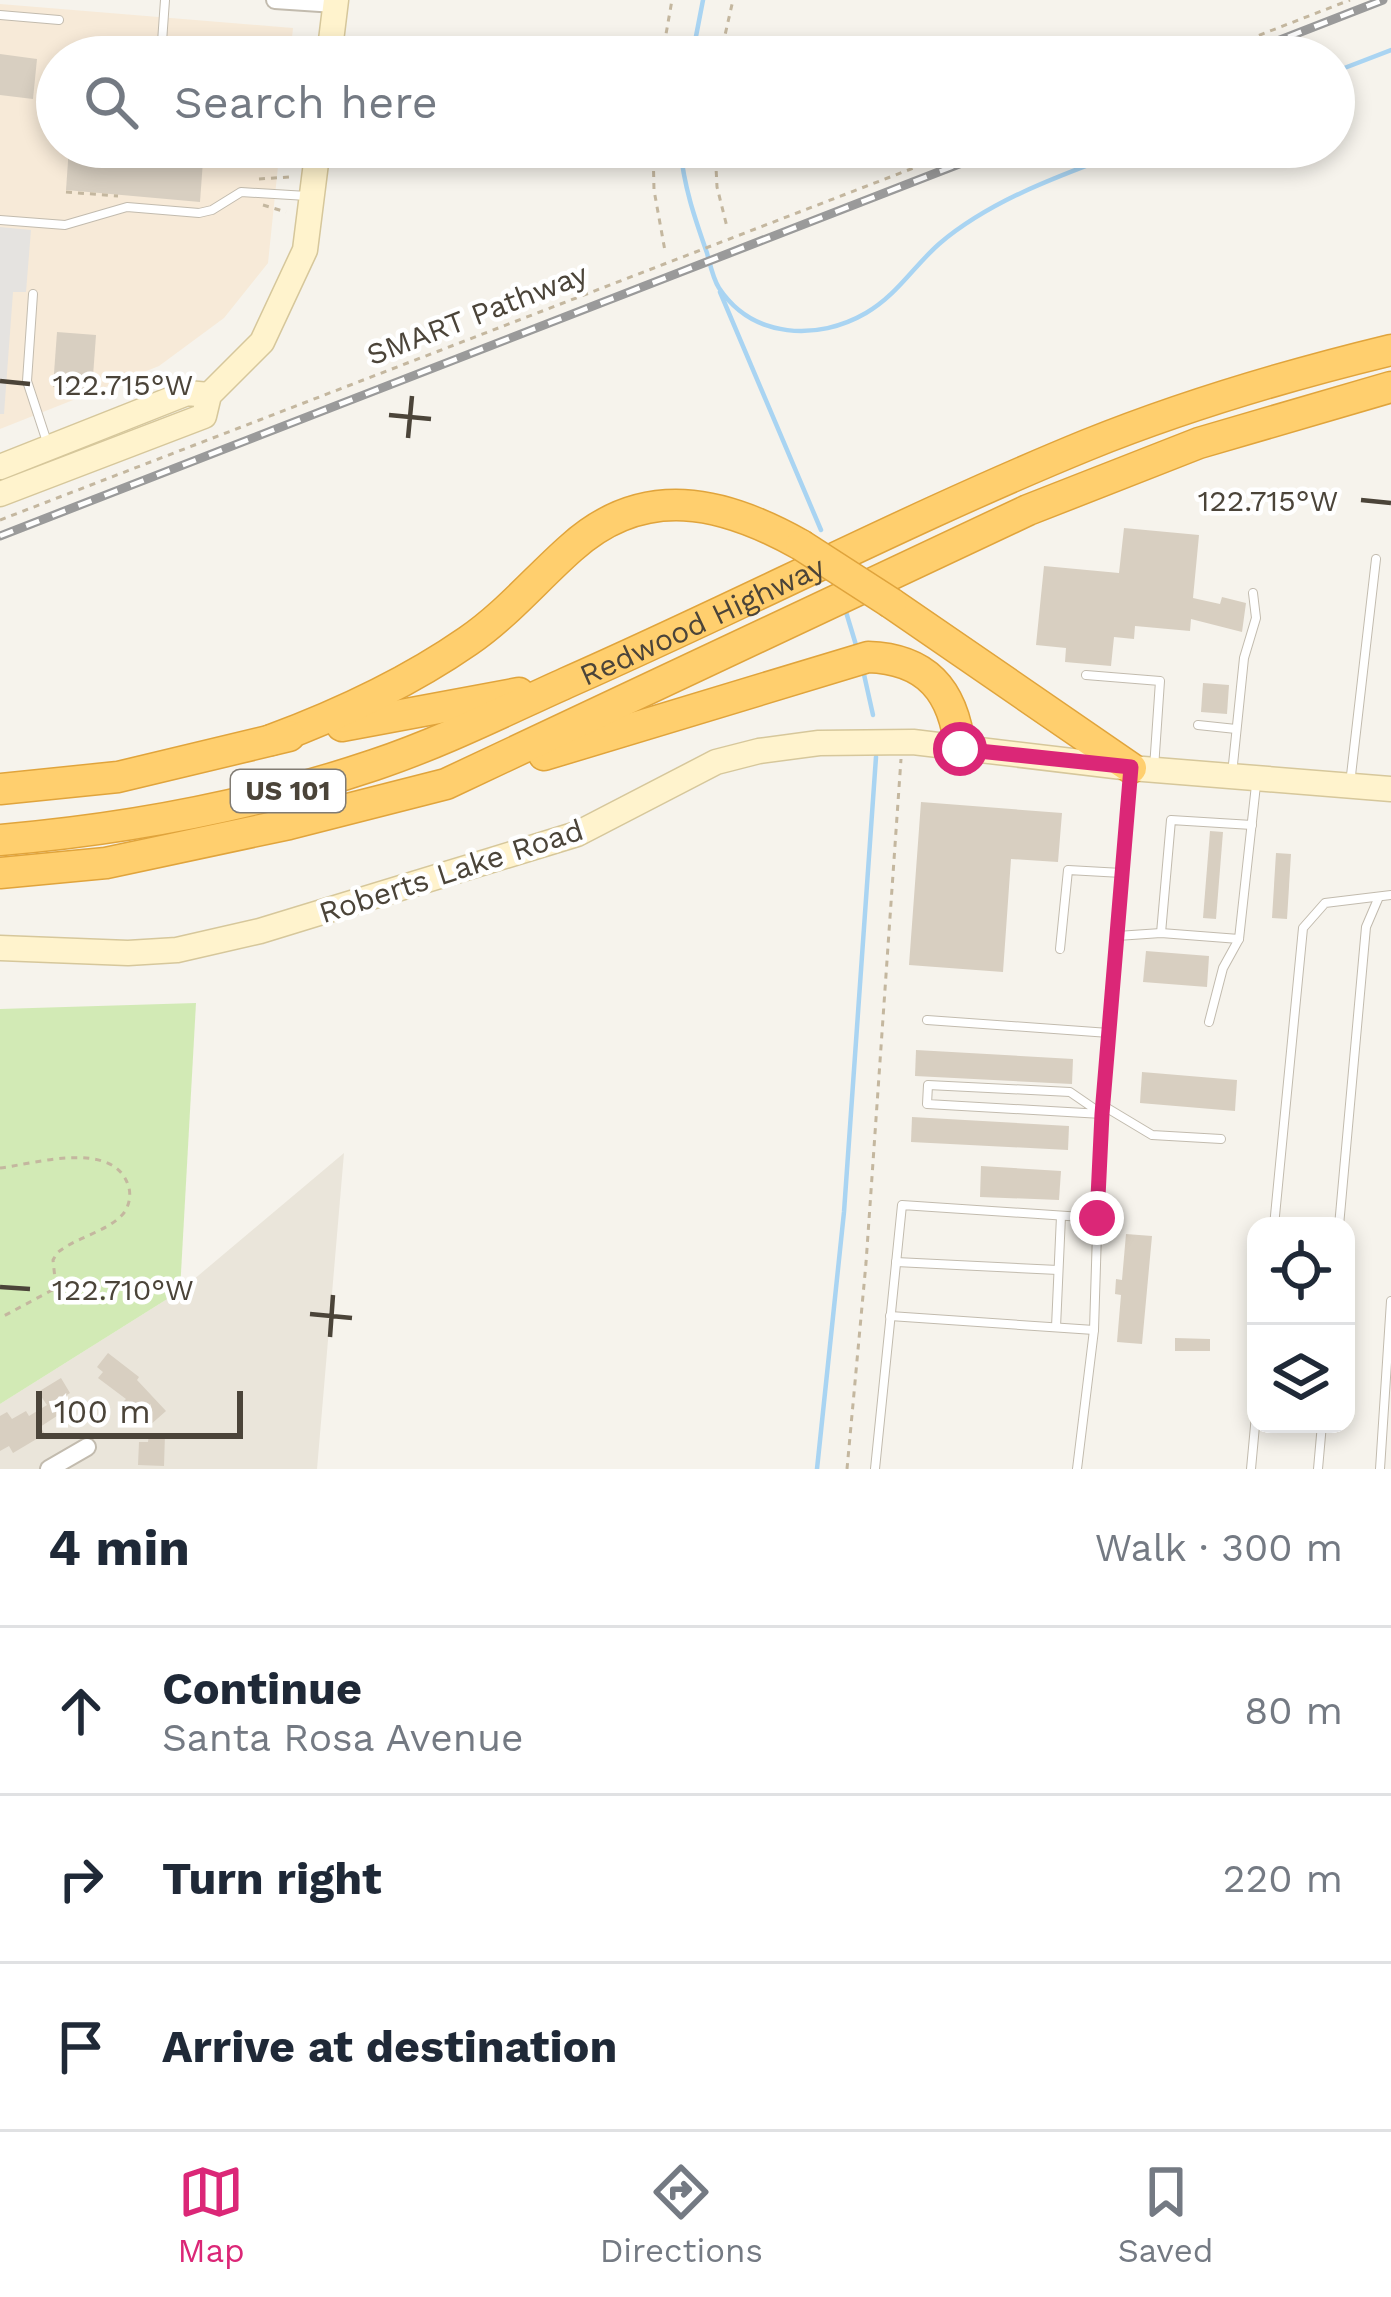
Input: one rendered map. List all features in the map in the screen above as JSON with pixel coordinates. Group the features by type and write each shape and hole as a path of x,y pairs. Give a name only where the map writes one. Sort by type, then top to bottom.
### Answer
{"highway":[{"name":"Redwood Highway","path":"0,840 149,823 266,798 438,741 1088,445 1257,385 1391,350"},
{"name":"Redwood Highway","path":"0,873 106,863 446,784 1028,510 1199,443 1391,387"},
{"path":"271,740 354,710 472,638 586,535 622,515 650,506 704,506 759,522 801,545 1142,768"},
{"path":"446,784 868,657 909,664 945,694 957,718 960,749"},
{"path":"0,790 118,777 271,740 560,686"}],"street":[{"path":"275,0 336,2 332,36"},
{"path":"0,467 54,460 204,416 209,394 262,342 305,250 314,168"},
{"path":"0,494 54,460"},
{"name":"Roberts Lake Road","path":"0,948 177,950 260,931 577,834 716,762 759,751 864,740 907,742 1391,789"},
{"path":"50,1469 87,1447"}],"lane":[{"path":"162,36 165,0"},
{"path":"0,15 59,20"},
{"path":"0,220 65,225 127,207 212,210 241,192 311,196"},
{"path":"33,294 27,381 54,460"},
{"path":"1350,786 1376,559"},
{"path":"1209,1022 1223,968 1239,939 1252,825 1236,729 1244,658 1256,618 1253,593"},
{"path":"1077,1469 1094,1330 1102,1109 1122,873 1160,681 1086,676"},
{"path":"1198,725 1236,729"},
{"path":"1161,933 1171,820 1252,825"},
{"path":"1060,949 1068,870 1122,873"},
{"path":"1275,1217 1303,928 1325,903 1391,895"},
{"path":"1340,1217 1366,927 1379,898"},
{"path":"1117,936 1161,933 1239,939"},
{"path":"927,1020 1108,1033"},
{"path":"1102,1109 927,1104 928,1085 1070,1092 1152,1135 1221,1139"},
{"path":"874,1469 902,1205 1097,1218"},
{"path":"1056,1327 1060,1216"},
{"path":"896,1262 1058,1270"},
{"path":"1380,1469 1391,1301"},
{"path":"890,1316 1094,1330"},
{"path":"1251,1469 1254,1433"},
{"path":"1318,1469 1321,1433"}],"path":[{"path":"666,36 672,0"},
{"path":"725,36 733,0"},
{"path":"1257,36 1350,0"},
{"path":"653,168 665,251"},
{"path":"716,168 727,227"},
{"name":"SMART Pathway","path":"0,520 913,168"},
{"path":"260,179 290,177"},
{"path":"263,206 286,212"},
{"path":"847,1469 907,742"},
{"path":"0,1168 82,1156 122,1174 130,1201 119,1218 57,1253 53,1260 56,1288 0,1318"}],"shaded area":[{"path":"0,4 293,28 292,36 36,36 36,168 278,168 268,263 224,318 159,366 0,429"},
{"path":"0,227 31,230 26,292 13,292 4,414 0,414"},
{"path":"344,1153 317,1469 0,1469 0,1404 180,1291"}],"green space":[{"path":"196,1003 180,1291 0,1404 0,1009"}],"building":[{"path":"0,54 36,59 33,99 0,95"},
{"path":"68,168 202,168 200,202 66,190"},
{"path":"57,332 96,335 92,390 53,387"},
{"path":"1124,528 1199,535 1193,598 1220,604 1222,597 1246,603 1242,632 1191,619 1190,631 1135,626 1134,639 1114,637 1111,666 1065,662 1066,648 1036,645 1044,566 1119,573"},
{"path":"1203,683 1229,685 1227,714 1201,712"},
{"path":"921,802 1062,813 1058,862 1011,859 1003,972 909,965"},
{"path":"1210,831 1223,832 1216,919 1203,918"},
{"path":"1276,853 1291,854 1287,919 1272,918"},
{"path":"1146,951 1209,956 1207,987 1143,982"},
{"path":"916,1050 1073,1059 1072,1084 915,1076"},
{"path":"1142,1072 1237,1080 1235,1111 1140,1103"},
{"path":"912,1117 1069,1126 1068,1150 911,1142"},
{"path":"981,1166 1061,1171 1059,1200 980,1197"},
{"path":"1126,1234 1152,1236 1142,1344 1117,1342 1121,1295 1115,1294 1116,1279 1122,1280"},
{"path":"1175,1338 1210,1339 1210,1351 1175,1351"},
{"path":"108,1353 139,1377 166,1411 149,1426 151,1404 133,1420 119,1406 126,1399 98,1378 103,1372 97,1367"},
{"path":"61,1378 70,1393 57,1401 63,1412 40,1427 45,1434 13,1453 9,1446 0,1451 0,1416 7,1412 12,1419 26,1411 29,1416 47,1405 38,1392"},
{"path":"149,1434 165,1434 164,1466 138,1465 139,1442 148,1442"}],"waterway":[{"path":"696,36 703,0"},
{"path":"1355,64 1391,50"},
{"path":"683,168 719,288 733,305 768,326 807,331 866,313 961,227 1033,187 1082,168"},
{"path":"720,292 821,530"},
{"path":"846,612 856,645"},
{"path":"863,670 873,715"},
{"path":"817,1469 844,1212 876,757"}],"railway":[{"path":"1290,36 1383,0"},
{"path":"0,536 949,168"}],"route":[{"path":"960,749 1131,767 1097,1218"}]}
